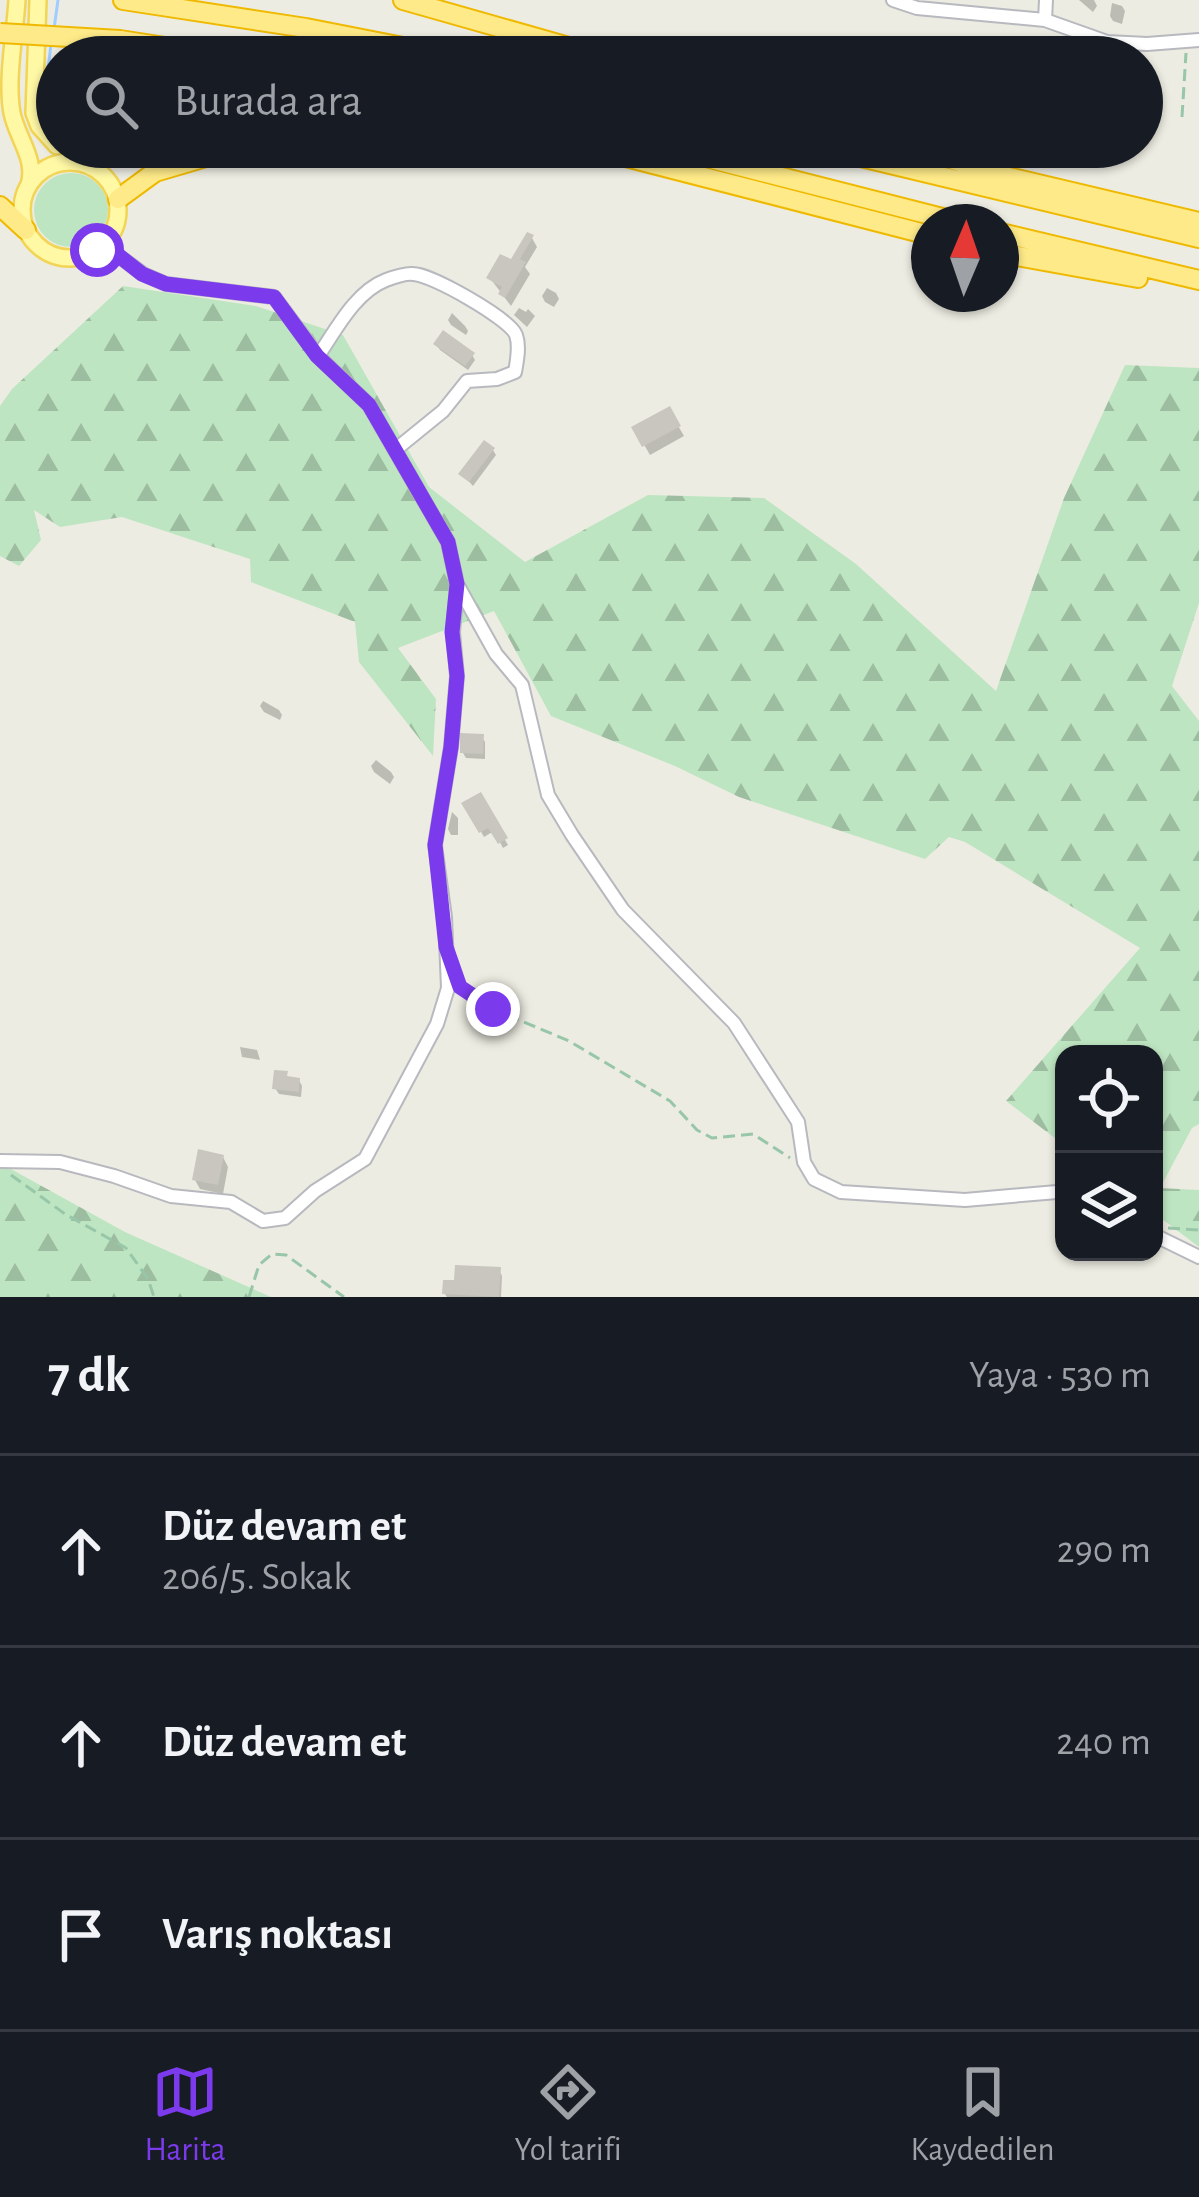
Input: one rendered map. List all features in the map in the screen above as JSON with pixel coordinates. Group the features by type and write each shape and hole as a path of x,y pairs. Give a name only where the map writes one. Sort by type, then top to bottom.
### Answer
{"highway":[{"path":"123,0 347,36"},
{"path":"403,0 530,36"},
{"path":"0,33 51,36"},
{"path":"118,199 155,172 169,168"},
{"path":"668,168 911,231"},
{"path":"746,168 911,210"},
{"path":"907,168 1199,238"},
{"path":"978,168 1199,222"},
{"path":"0,206 26,230"},
{"path":"1019,237 1199,284"},
{"path":"1019,256 1199,284"}],"main road":[{"path":"17,0 10,96 32,175 22,212 26,230 44,250 61,257 88,255 104,244 117,224 118,199 110,182 95,169"},
{"path":"37,36 38,0"},
{"path":"36,56 36,118"},
{"path":"28,186 49,168"}],"street":[{"path":"893,0 1045,20 1090,36"},
{"path":"1045,20 1046,0"},
{"path":"104,244 142,274 166,284 274,297 317,356 369,405 448,542 457,584 496,653 522,685 548,795 623,910 734,1023 798,1122 804,1162 814,1179 841,1192 965,1199 1055,1192"},
{"path":"317,356 359,299 381,282 410,273 428,276 513,328 518,339 515,372 467,381 442,411 395,450"},
{"path":"0,1164 60,1162 171,1196 230,1202 263,1221 285,1218 365,1159 437,1024 448,988 435,845 457,676 452,632 457,584"},
{"path":"1163,1236 1199,1257"}],"path":[{"path":"1182,117 1192,41"},
{"path":"460,987 493,1009 569,1041 670,1100 697,1130 712,1138 753,1134 811,1174"},
{"path":"0,1164 65,1214 126,1248 148,1279 154,1297"},
{"path":"1163,1231 1199,1230"},
{"path":"249,1297 259,1265 272,1254 286,1255 344,1297"}],"green space":[{"path":"71,173 97,184 108,210 97,236 71,247 45,236 34,210 45,184"},
{"path":"123,286 256,306 343,335 429,487 525,562 648,495 764,498 856,564 996,691 1064,498 1125,365 1199,368 1199,603 1172,686 1199,721 1199,1124 1192,1128 1163,1182 1163,1045 1055,1045 1140,948 965,842 949,837 925,859 739,797 551,716 494,611 398,648 436,699 433,756 359,662 355,622 251,582 250,559 122,517 60,527 34,510 41,540 19,566 0,556 0,406 12,389"},
{"path":"1055,1045 1055,1138 1006,1101"},
{"path":"0,1163 125,1232 271,1297 0,1297"},
{"path":"1163,1188 1199,1190 1199,1247 1163,1220"}],"building":[{"path":"527,232 534,235 520,259 526,262 505,298 498,294 502,287 486,278 500,254 511,259"},
{"path":"443,330 475,353 465,366 433,344"},
{"path":"670,406 681,426 642,447 631,427"},
{"path":"484,440 495,448 469,482 458,474"},
{"path":"460,733 484,734 483,754 460,753"},
{"path":"481,792 508,838 498,844 488,828 479,833 461,803"},
{"path":"274,1070 300,1078 299,1092 272,1089"},
{"path":"198,1149 224,1155 218,1185 192,1180"},
{"path":"455,1265 501,1267 499,1297 442,1294 443,1280 454,1280"}],"waterway":[{"path":"54,29 58,0"}],"route":[{"path":"97,250 104,244 142,274 166,284 274,297 317,356 369,405 448,542 457,584 452,632 457,676 435,845 446,947 460,987 493,1009"}]}
